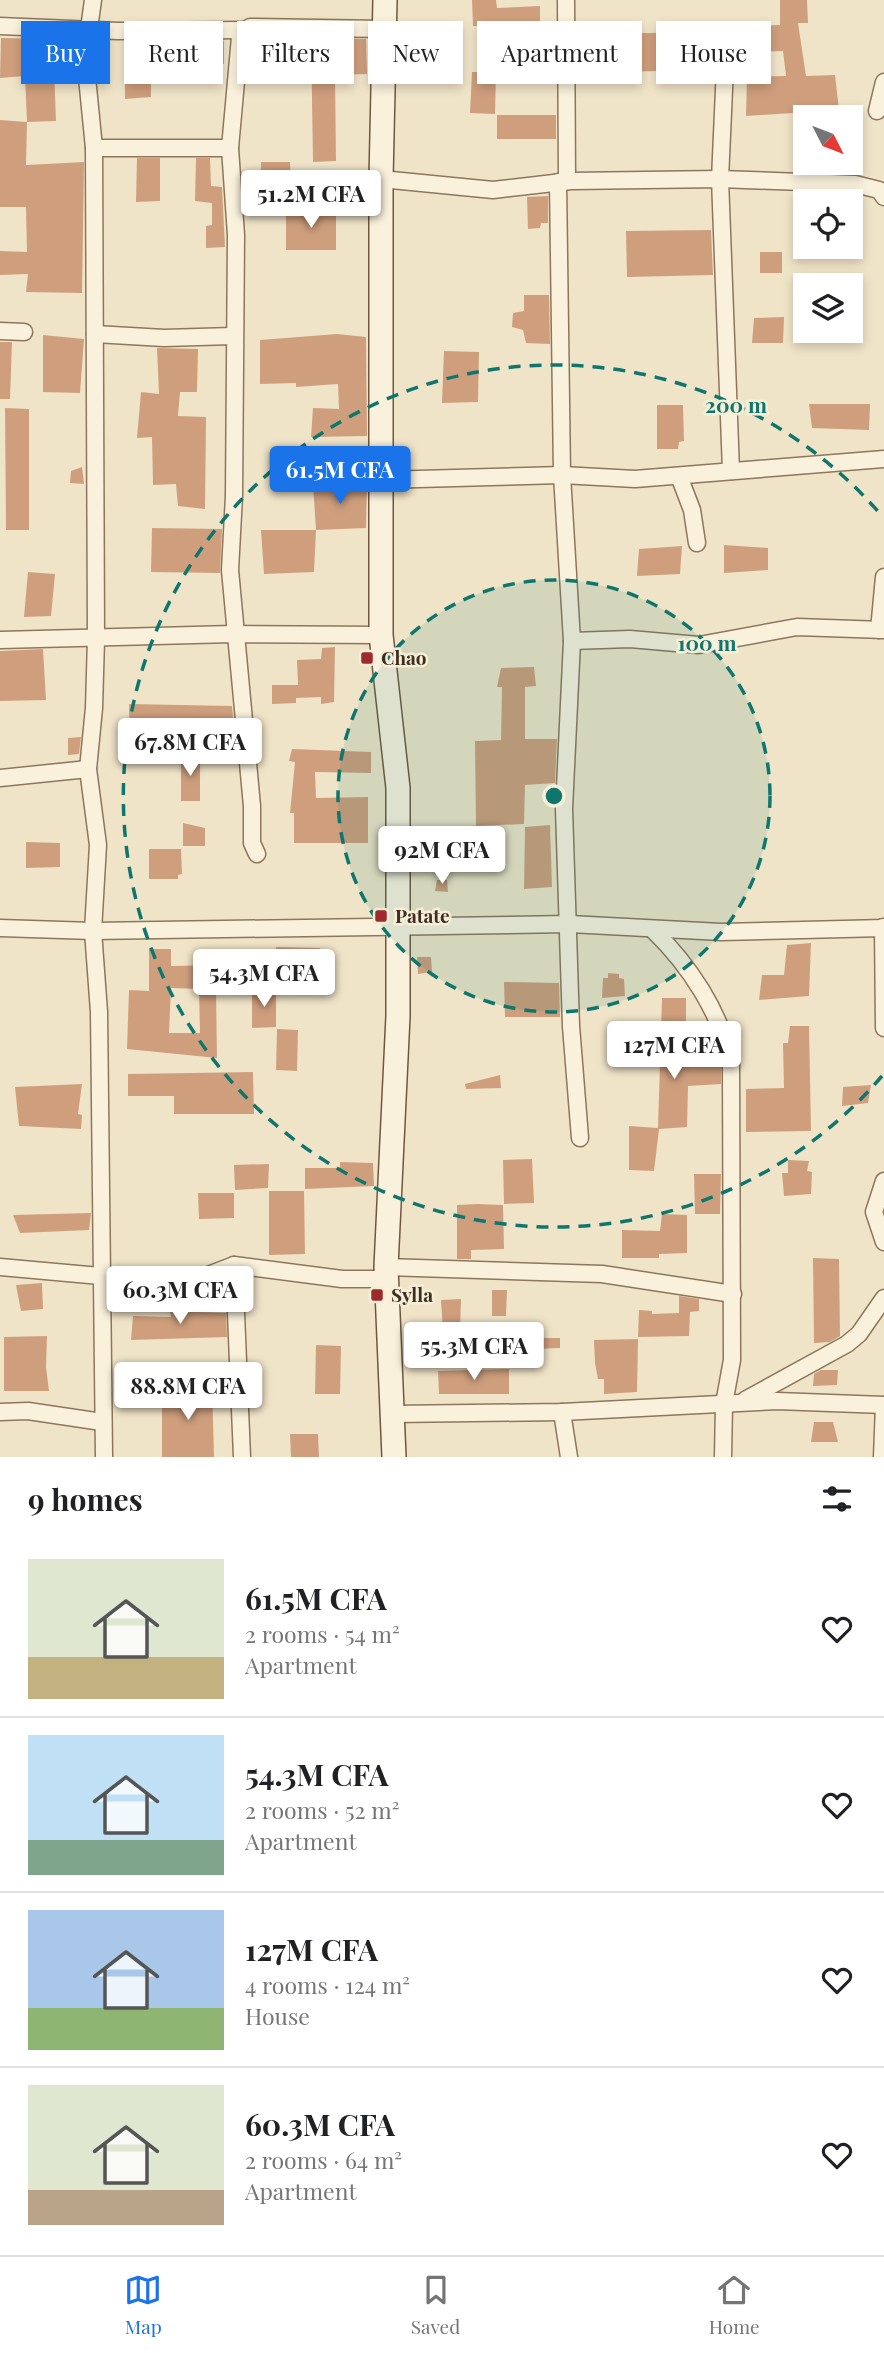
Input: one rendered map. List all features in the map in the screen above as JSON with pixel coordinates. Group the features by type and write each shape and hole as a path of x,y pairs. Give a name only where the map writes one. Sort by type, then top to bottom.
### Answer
{"street":[{"path":"89,21 93,0"},
{"path":"384,21 385,0"},
{"path":"566,0 562,475 572,640 564,809 570,924 571,1026 580,1138"},
{"path":"0,26 21,27"},
{"path":"110,30 237,30"},
{"path":"237,60 230,148 236,223 233,336 234,496 230,570 233,634 252,806 253,842 257,854"},
{"path":"877,111 884,82"},
{"path":"88,84 94,148 96,639 88,769 97,845 93,931 99,1012 104,1457"},
{"path":"383,84 382,635 398,788 398,1016 386,1273 394,1457"},
{"path":"724,84 720,180 731,471"},
{"path":"94,148 230,148"},
{"path":"381,179 493,190 563,182 720,180 855,184 879,190 884,197"},
{"path":"0,331 24,332"},
{"path":"95,334 164,338 233,336"},
{"path":"382,480 562,475 635,479 884,459"},
{"path":"679,476 692,510 697,543"},
{"path":"572,640 630,639 699,645 797,627 882,630 884,577"},
{"path":"0,640 233,634 382,635"},
{"path":"0,778 88,769"},
{"path":"0,928 93,931 570,924 721,932 883,928 884,1028"},
{"path":"653,930 673,950 692,976 726,1039 731,1062 732,1404 723,1457"},
{"path":"884,1181 874,1212 884,1242"},
{"path":"0,1267 104,1278 184,1281 234,1265 342,1279 386,1273 602,1274 733,1294"},
{"path":"234,1265 242,1457"},
{"path":"732,1404 847,1344 859,1334 884,1298"},
{"path":"393,1413 562,1412 777,1401 884,1405 882,1457"},
{"path":"0,1412 28,1411 102,1422"},
{"path":"562,1412 569,1457"}],"building":[{"path":"472,0 496,0 497,8 540,6 540,21 477,21 477,26 473,26"},
{"path":"780,0 807,0 808,23 798,23 806,76 835,75 838,105 793,105 793,113 746,116 747,84 771,84 771,76 786,76 783,51 771,51 771,25 780,25"},
{"path":"642,33 656,33 656,71 642,71"},
{"path":"1,38 21,38 21,76 0,78"},
{"path":"354,39 366,39 367,74 354,74"},
{"path":"472,72 477,72 477,84 496,84 495,114 470,113"},
{"path":"25,84 55,84 56,121 27,122"},
{"path":"125,84 151,84 151,97 125,99"},
{"path":"312,84 335,84 336,161 313,162"},
{"path":"497,115 556,115 556,139 497,139"},
{"path":"0,120 27,122 26,165 84,162 82,293 26,292 28,274 0,275 0,251 27,252 26,207 0,207"},
{"path":"137,158 160,158 160,201 136,202"},
{"path":"196,158 210,158 211,186 222,187 225,247 206,248 206,226 212,225 212,203 195,201"},
{"path":"261,162 290,162 291,194 261,195"},
{"path":"548,196 548,223 541,223 540,228 528,229 527,197"},
{"path":"286,209 336,209 336,250 286,250"},
{"path":"711,230 713,275 627,277 626,231"},
{"path":"760,252 782,252 782,273 760,273"},
{"path":"524,295 549,295 550,344 526,343 523,330 512,327 513,313 524,311"},
{"path":"784,317 783,343 752,343 754,318"},
{"path":"337,334 366,337 367,436 311,437 313,408 339,409 338,384 296,387 296,383 260,384 260,340"},
{"path":"43,335 84,339 80,393 43,392"},
{"path":"0,342 12,342 10,399 0,399"},
{"path":"157,348 198,349 197,392 180,392 178,416 206,417 205,509 178,506 176,484 153,485 152,437 137,438 141,392 159,394"},
{"path":"444,351 479,352 478,402 442,403"},
{"path":"809,404 870,404 869,430 812,428"},
{"path":"657,405 683,405 684,441 679,442 678,449 657,449"},
{"path":"5,408 29,409 29,530 6,530"},
{"path":"82,467 84,484 70,483 71,471"},
{"path":"367,483 366,528 316,530 313,484"},
{"path":"152,528 222,529 220,573 151,572"},
{"path":"261,530 316,530 314,572 264,574"},
{"path":"724,545 768,548 768,570 724,573"},
{"path":"682,546 680,574 637,576 639,549"},
{"path":"28,572 55,574 51,616 24,617"},
{"path":"335,647 334,702 321,704 321,697 296,698 296,703 272,704 272,685 298,685 297,660 321,659 322,648"},
{"path":"43,649 46,700 0,701 0,651"},
{"path":"534,667 536,686 525,687 525,739 557,739 555,783 525,785 524,824 476,826 475,741 501,740 502,687 497,687 501,668"},
{"path":"129,704 232,706 234,728 181,730 182,749 130,752"},
{"path":"81,737 79,754 68,755 68,738"},
{"path":"292,749 371,752 371,773 315,772 316,798 368,797 368,843 294,843 294,813 290,813 295,762 289,761"},
{"path":"181,755 200,755 200,801 181,801"},
{"path":"183,823 205,828 205,846 183,846"},
{"path":"550,825 552,887 524,889 525,827"},
{"path":"26,842 60,843 60,867 26,868"},
{"path":"149,849 181,849 182,874 178,875 178,879 149,879"},
{"path":"437,880 447,880 448,892 435,891"},
{"path":"811,943 809,996 759,1000 762,975 784,975 787,945"},
{"path":"276,947 320,948 320,970 276,969"},
{"path":"149,949 171,949 171,966 220,965 220,990 216,990 217,1058 127,1049 129,990 149,991","holes":["171,988 199,989 200,1033 169,1033"]},
{"path":"417,957 431,957 432,972 418,974"},
{"path":"608,973 619,974 619,978 624,979 625,996 602,998 603,978 608,978"},
{"path":"504,982 559,983 560,1017 505,1017"},
{"path":"252,990 276,990 276,1027 252,1028"},
{"path":"662,998 686,998 686,1042 714,1041 721,1063 721,1084 688,1086 687,1127 659,1129 654,1171 629,1170 629,1126 658,1128"},
{"path":"790,1026 809,1026 811,1131 746,1132 746,1089 784,1088 783,1043 788,1043"},
{"path":"277,1029 298,1030 297,1071 276,1070"},
{"path":"253,1072 254,1114 174,1114 174,1096 128,1096 128,1074"},
{"path":"500,1075 501,1088 466,1089 465,1084"},
{"path":"82,1084 78,1114 82,1115 81,1129 19,1126 15,1087"},
{"path":"871,1085 868,1103 842,1106 843,1087"},
{"path":"532,1159 534,1203 504,1204 503,1160"},
{"path":"788,1160 809,1161 807,1171 812,1172 811,1194 784,1196 782,1173 788,1173"},
{"path":"340,1162 373,1163 374,1186 305,1189 305,1168 340,1168"},
{"path":"269,1164 268,1188 235,1190 234,1165"},
{"path":"694,1174 721,1174 720,1214 695,1214"},
{"path":"269,1191 304,1191 305,1254 269,1255"},
{"path":"198,1193 234,1193 234,1218 199,1219"},
{"path":"457,1205 503,1205 504,1249 471,1250 471,1259 457,1259"},
{"path":"91,1213 89,1230 20,1233 13,1215"},
{"path":"662,1214 687,1215 687,1253 659,1254 659,1258 622,1258 622,1230 660,1231"},
{"path":"813,1258 839,1259 840,1336 830,1342 814,1343"},
{"path":"42,1283 43,1309 21,1311 16,1285"},
{"path":"492,1290 507,1290 506,1316 492,1316"},
{"path":"679,1296 699,1299 699,1311 690,1312 689,1336 638,1337 639,1310 652,1311 652,1314 679,1313"},
{"path":"461,1299 460,1331 443,1332 441,1300"},
{"path":"170,1311 226,1313 227,1337 131,1340 133,1316 171,1317"},
{"path":"47,1336 46,1367 49,1391 4,1391 4,1337"},
{"path":"508,1338 560,1338 560,1348 508,1350"},
{"path":"638,1339 637,1392 604,1394 604,1379 598,1379 595,1363 594,1340"},
{"path":"316,1345 341,1346 340,1394 315,1394"},
{"path":"509,1369 509,1394 439,1394 438,1371"},
{"path":"821,1370 838,1370 837,1385 813,1386 814,1374"},
{"path":"212,1385 214,1457 162,1457 162,1388"},
{"path":"814,1422 833,1422 838,1442 811,1442"},
{"path":"290,1434 318,1434 319,1457 291,1457"}],"place":[{"name":"Chao","path":"367,658"},
{"name":"Patate","path":"381,916"},
{"name":"Sylla","path":"377,1295"}]}
